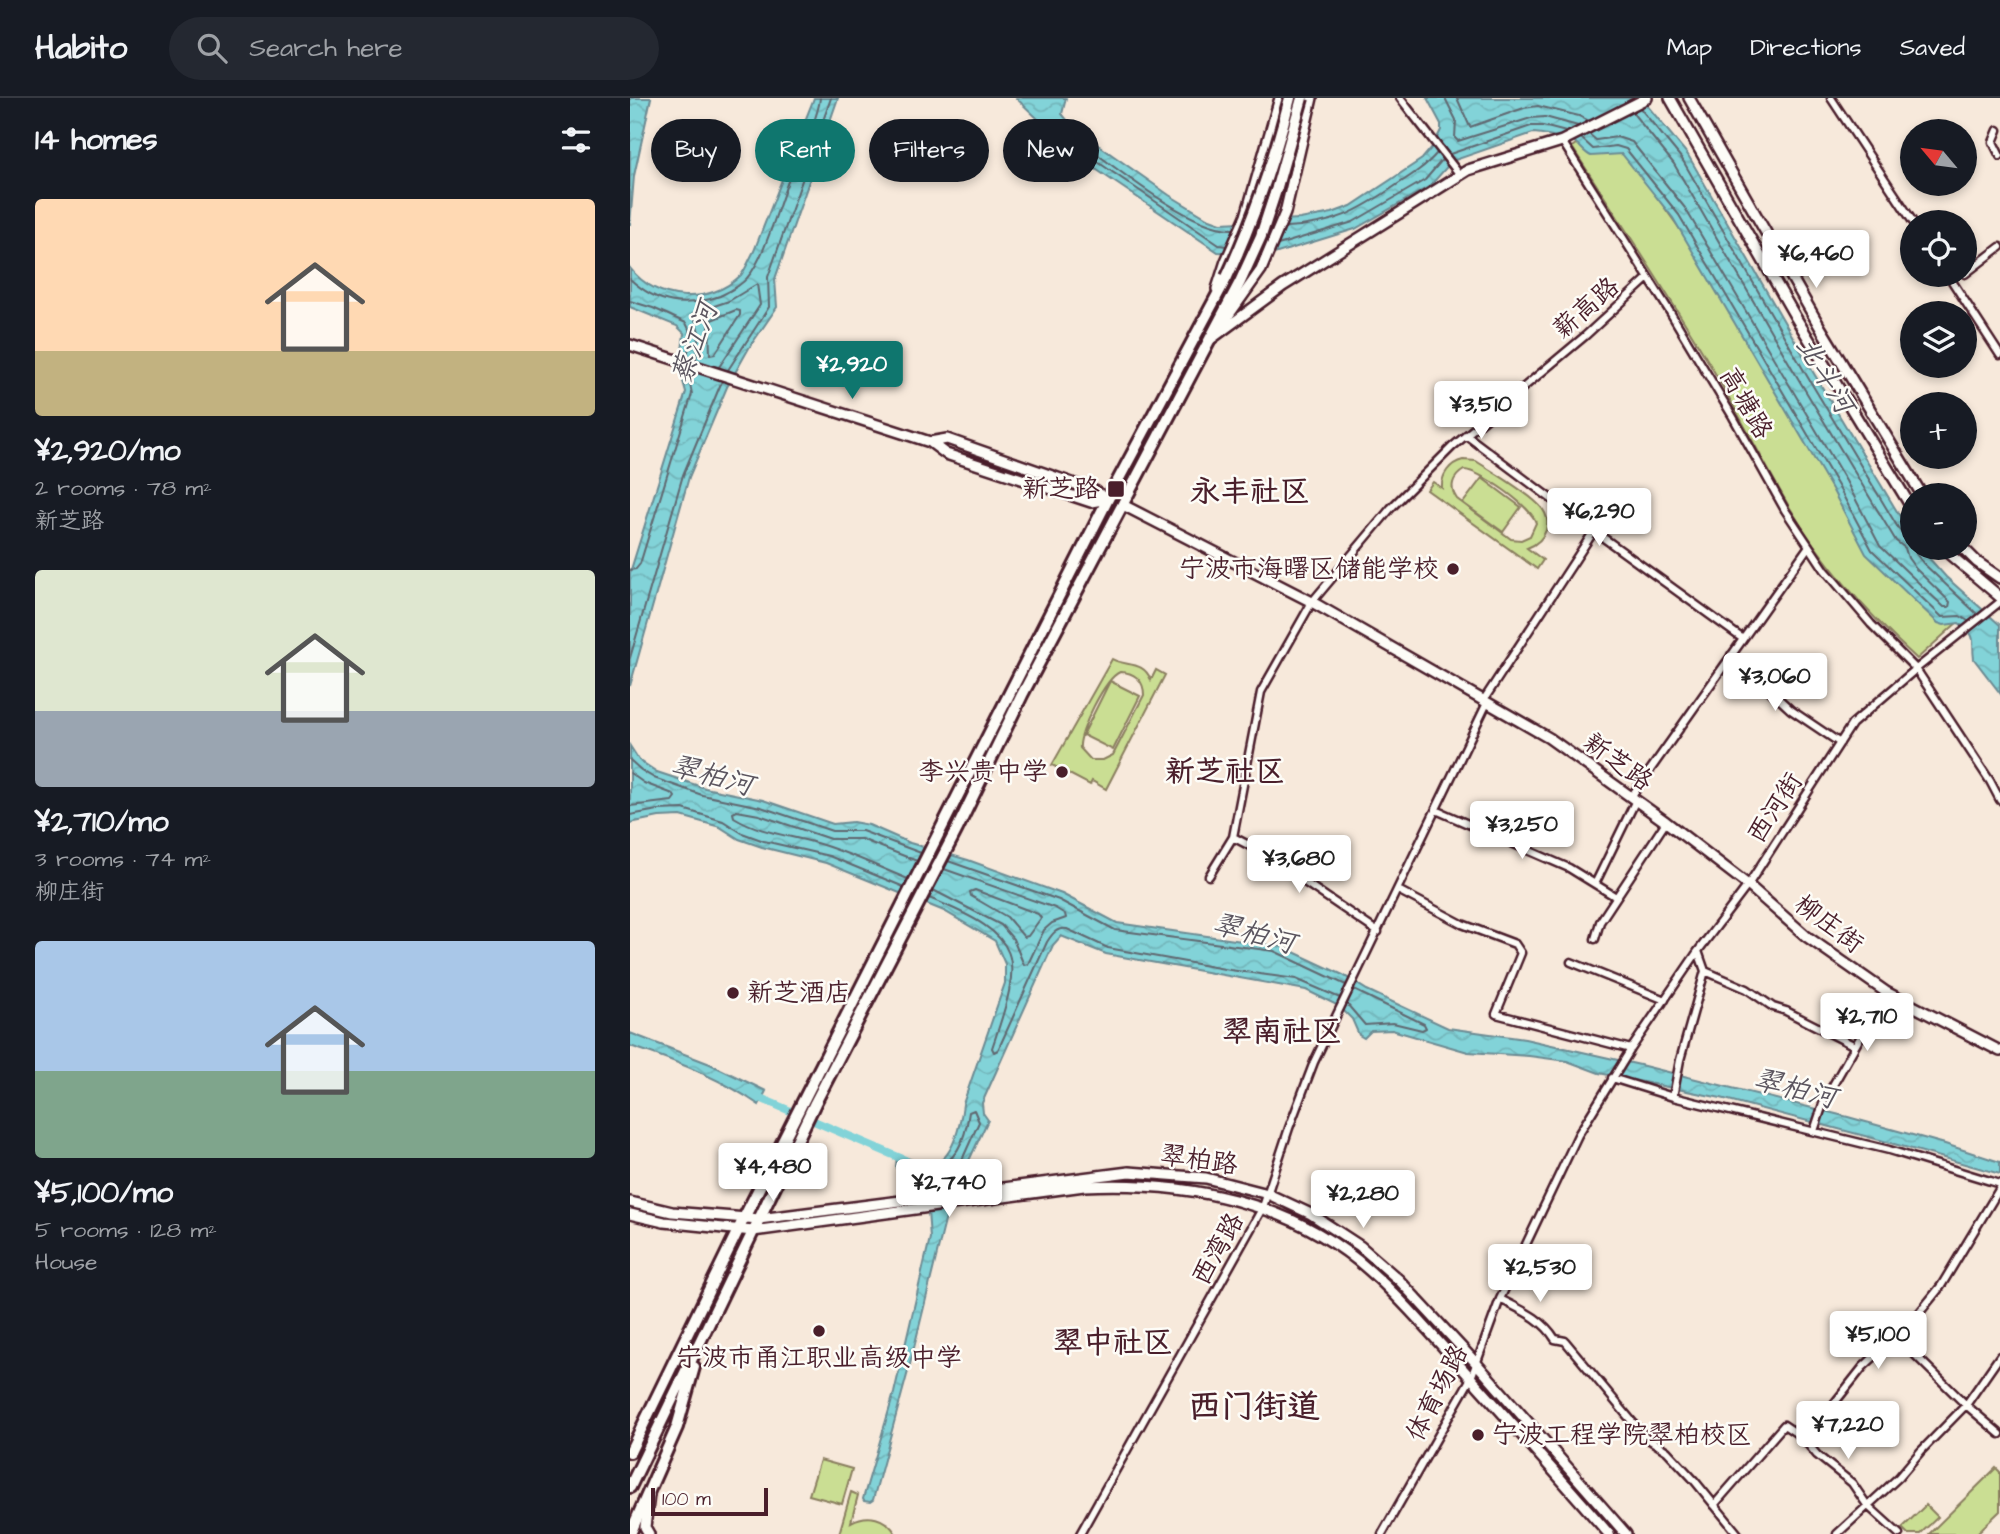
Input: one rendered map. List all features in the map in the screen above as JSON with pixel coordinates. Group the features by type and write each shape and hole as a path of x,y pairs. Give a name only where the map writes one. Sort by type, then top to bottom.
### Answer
{"main road":[{"path":"1213,300 1226,261 1246,216 1280,98"},
{"path":"913,900 940,832 1108,499 1243,242 1264,189 1290,98"},
{"path":"632,1447 741,1225 792,1138 913,900 957,829 1022,695 1240,282 1265,224 1302,98"},
{"path":"1211,339 1249,290 1266,257 1284,213 1312,98"},
{"path":"1211,339 1283,286 1468,170 1562,141 1647,98"},
{"path":"1670,98 1796,318 1900,489"},
{"path":"1689,98 1820,327 1915,483"},
{"path":"630,345 930,442 946,454 1091,502 1108,499"},
{"path":"930,442 947,439 1095,491 1108,499"},
{"name":"新芝路","path":"1123,505 1312,602 1549,738 1666,822 1748,886"},
{"path":"1956,560 2000,599"},
{"path":"1975,560 2000,578"},
{"name":"柳庄街","path":"1748,886 1806,936 1886,992 2000,1051"},
{"path":"630,1487 759,1219 792,1138"},
{"name":"翠柏路","path":"978,1197 1072,1178 1129,1172 1206,1178 1268,1194 1311,1214 1360,1246 1399,1280 1476,1363 1626,1534"},
{"name":"翠柏路","path":"630,1214 664,1222 741,1225 759,1219 1126,1184 1197,1191 1263,1208 1332,1242 1370,1271 1408,1308 1503,1412 1609,1534"},
{"name":"翠柏路","path":"630,1202 741,1225 753,1231 916,1204"},
{"path":"630,1534 677,1426 702,1338"},
{"path":"649,1494 645,1527 649,1534"}],"street":[{"path":"1400,98 1461,175"},
{"path":"1831,98 1905,210"},
{"path":"1998,131 1993,142 2000,156"},
{"name":"高塘路","path":"1562,141 1733,417 1785,510 1825,570 1871,624 1916,668 2000,800"},
{"path":"1977,265 2000,247"},
{"name":"薪高路","path":"1233,837 1261,692 1312,602 1391,508 1466,435 1648,278"},
{"path":"1957,287 2000,355"},
{"path":"1466,435 1743,639"},
{"name":"西湾路","path":"1080,1534 1263,1208 1300,1097 1338,1009 1378,932 1485,702 1594,531"},
{"path":"1595,884 1634,799 1731,655 1809,546"},
{"name":"西河街","path":"1631,1049 1698,951 1748,886 1852,724 2000,599"},
{"path":"1731,655 1791,710 1840,743"},
{"path":"1436,810 1569,868 1616,897"},
{"path":"1595,939 1600,922 1666,822"},
{"path":"1209,876 1233,837 1256,849 1378,932"},
{"path":"1398,890 1462,924 1515,944 1521,953 1496,1014 1631,1049"},
{"path":"1673,1097 1680,1060 1705,971 1698,951"},
{"path":"1571,962 1665,1000"},
{"path":"1705,971 1747,989 1773,1007 1855,1046"},
{"path":"1815,1129 1824,1101 1886,992"},
{"name":"体育场路","path":"1382,1534 1471,1378 1500,1299 1578,1135 1631,1049"},
{"path":"1612,1078 1673,1097 1815,1129 2000,1186 1941,1286 1912,1322 1863,1367 1829,1410 1802,1437"},
{"path":"1500,1299 1533,1315 1548,1328 1555,1339 1565,1341 1645,1437 1667,1451 1738,1534"},
{"path":"1896,1336 1966,1405 2000,1434"},
{"path":"1837,1534 1899,1477 1966,1405 2000,1356"},
{"path":"1714,1504 1784,1425 1802,1437 1817,1455 1852,1483 1867,1505 1899,1534"}],"green space":[{"path":"1577,143 1623,152 1629,158 1900,536 1900,560 1917,560 1960,620 1917,659 1848,588 1803,529 1695,340 1572,147"},
{"path":"1476,461 1525,493 1544,511 1547,517 1546,530 1539,541 1527,548 1543,560 1537,569 1427,490 1433,482 1442,488 1445,474 1458,462","holes":["1464,470 1493,483 1525,508 1536,523 1530,536 1521,540 1511,539 1457,499 1453,491 1454,479"]},
{"path":"1482,478 1521,507 1503,532 1463,503"},
{"path":"1112,659 1144,669 1151,680 1156,670 1165,675 1106,789 1092,781 1090,785 1052,765","holes":["1125,672 1140,681 1144,695 1113,755 1103,760 1091,760 1080,748 1083,731 1107,684 1114,676"]},
{"path":"1110,681 1140,696 1113,750 1083,735"},
{"path":"820,1460 852,1469 842,1504 809,1495"},
{"path":"1996,1468 2000,1472 2000,1511 1976,1534 1929,1534"},
{"path":"851,1492 858,1495 851,1522 876,1518 892,1528 896,1534 839,1534"},
{"path":"1926,1505 1938,1517 1920,1534 1908,1534 1902,1528"}],"water":[{"path":"630,98 651,98 634,176 630,225"},
{"path":"814,98 838,98 831,119 806,119"},
{"path":"1016,98 1066,98 1062,114 1066,119 1038,119"},
{"path":"1427,98 1641,98 1688,155 1900,516 1900,560 1931,560 2000,625 2000,693 1974,659 1973,639 1969,632 1959,623 1938,623 1866,554 1832,489 1673,218 1622,154 1591,156 1573,141 1533,133 1452,161 1430,186 1355,229 1274,254 1218,252 1099,171 1099,146 1207,218 1221,223 1300,219 1351,206 1422,159 1441,130 1441,124"},
{"name":"蔡江河","path":"781,182 809,182 775,279 777,307 727,387 689,477 630,686 630,573 686,392 680,371 684,333 677,326 630,307 630,268 654,288 684,296 699,295 714,292 741,275 754,251"},
{"path":"630,746 639,760 657,772 705,788 763,800 833,824 853,822 869,825 910,843 968,860 1062,894 1117,923 1283,947 1448,1028 1525,1039 1848,1117 2000,1162 2000,1174 1721,1098 1599,1073 1567,1061 1468,1052 1392,1030 1371,1031 1364,1038 1359,1035 1352,1019 1339,1006 1306,990 1106,954 1061,936 1053,945 982,1103 983,1113 988,1120 947,1213 873,1500 864,1501 894,1393 930,1238 926,1184 913,1171 896,1168 897,1154 930,1164 945,1157 950,1149 1005,983 1005,964 995,941 944,911 826,863 762,847 739,839 720,827 681,816 630,823"},
{"path":"630,1033 710,1064 766,1091 759,1105 729,1086 697,1071 630,1046"}],"waterway":[{"path":"753,1095 905,1160"}],"place":[{"name":"新芝路","path":"1116,489"},
{"name":"宁波市海曙区储能学校","path":"1453,569"},
{"name":"李兴贵中学","path":"1062,772"},
{"name":"新芝酒店","path":"733,993"},
{"name":"宁波市甬江职业高级中学","path":"819,1331"},
{"name":"宁波工程学院翠柏校区","path":"1478,1435"}],"district":[{"name":"永丰社区","path":"1250,492"},
{"name":"新芝社区","path":"1225,772"},
{"name":"翠南社区","path":"1282,1032"},
{"name":"翠中社区","path":"1113,1343"},
{"name":"西门街道","path":"1254,1407"}],"water label":[{"name":"北斗河","path":"1825,375"},
{"name":"翠柏河","path":"712,776"},
{"name":"翠柏河","path":"1254,934"},
{"name":"翠柏河","path":"1795,1089"}]}
